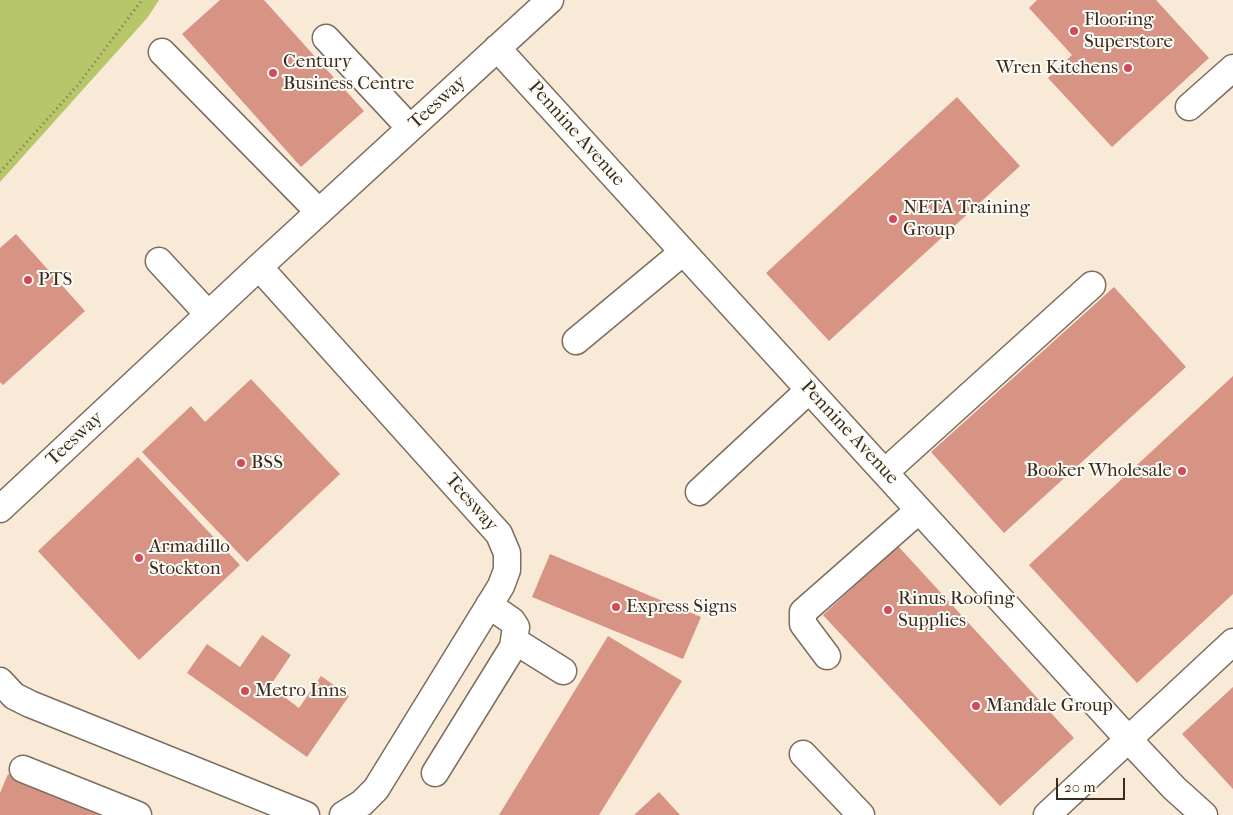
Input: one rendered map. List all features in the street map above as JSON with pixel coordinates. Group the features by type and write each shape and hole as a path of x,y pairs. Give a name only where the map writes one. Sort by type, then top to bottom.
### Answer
{"street":[{"name":"Teesway","path":"0,509 318,212 550,0"},
{"path":"326,38 410,128"},
{"name":"Pennine Avenue","path":"497,48 1129,740 1174,788 1204,815"},
{"path":"162,52 318,212"},
{"path":"1189,107 1233,68"},
{"path":"576,340 683,252"},
{"path":"159,260 208,314"},
{"name":"Teesway","path":"259,267 499,534 506,553 507,570 501,586 376,788 362,803 343,815"},
{"path":"885,472 1092,285"},
{"path":"699,492 809,390"},
{"path":"827,656 803,624 803,612 919,510"},
{"path":"435,773 513,647 516,627 512,621 489,605"},
{"path":"514,641 563,671"},
{"path":"1047,815 1233,642"},
{"path":"0,681 14,696 30,704 272,809 306,815"},
{"path":"803,754 861,815"},
{"path":"23,769 138,815"}],"path":[{"path":"0,172 77,86 142,0"}],"green space":[{"path":"0,0 159,0 148,17 0,182"}],"building":[{"name":"Century Business Centre","path":"220,0 264,0 364,111 301,167 182,34"},
{"name":"Wren Kitchens","path":"1037,0 1156,0 1209,58 1112,147 1048,78 1072,55 1029,8"},
{"name":"NETA Training Group","path":"957,97 1020,166 829,341 766,273"},
{"name":"PTS","path":"16,234 85,311 3,385 0,382 0,248"},
{"path":"1114,287 1186,367 1004,533 931,452"},
{"name":"Booker Wholesale","path":"1233,376 1233,594 1137,683 1029,565"},
{"name":"BSS","path":"251,379 340,474 247,562 142,452 191,406 205,422"},
{"name":"Armadillo Stockton","path":"138,457 240,565 139,660 38,551"},
{"name":"Mandale Group","path":"898,546 1074,738 1000,806 823,615"},
{"name":"Express Signs","path":"550,554 701,617 683,659 532,597"},
{"name":"Metro Inns","path":"262,635 291,655 270,686 299,708 321,676 349,696 307,757 187,673 207,644 240,667"},
{"path":"608,636 682,681 599,815 499,815"},
{"path":"1233,687 1233,789 1182,734"},
{"path":"8,774 106,813 105,815 0,815 0,793"},
{"path":"659,792 680,815 634,815"}],"place":[{"name":"Flooring Superstore","path":"1074,31"},
{"name":"Wren Kitchens","path":"1128,68"},
{"name":"Century Business Centre","path":"273,73"},
{"name":"NETA Training Group","path":"893,219"},
{"name":"PTS","path":"28,280"},
{"name":"BSS","path":"241,463"},
{"name":"Booker Wholesale","path":"1182,471"},
{"name":"Armadillo Stockton","path":"139,558"},
{"name":"Express Signs","path":"616,607"},
{"name":"Rinus Roofing Supplies","path":"888,610"},
{"name":"Metro Inns","path":"245,691"},
{"name":"Mandale Group","path":"976,706"}]}
